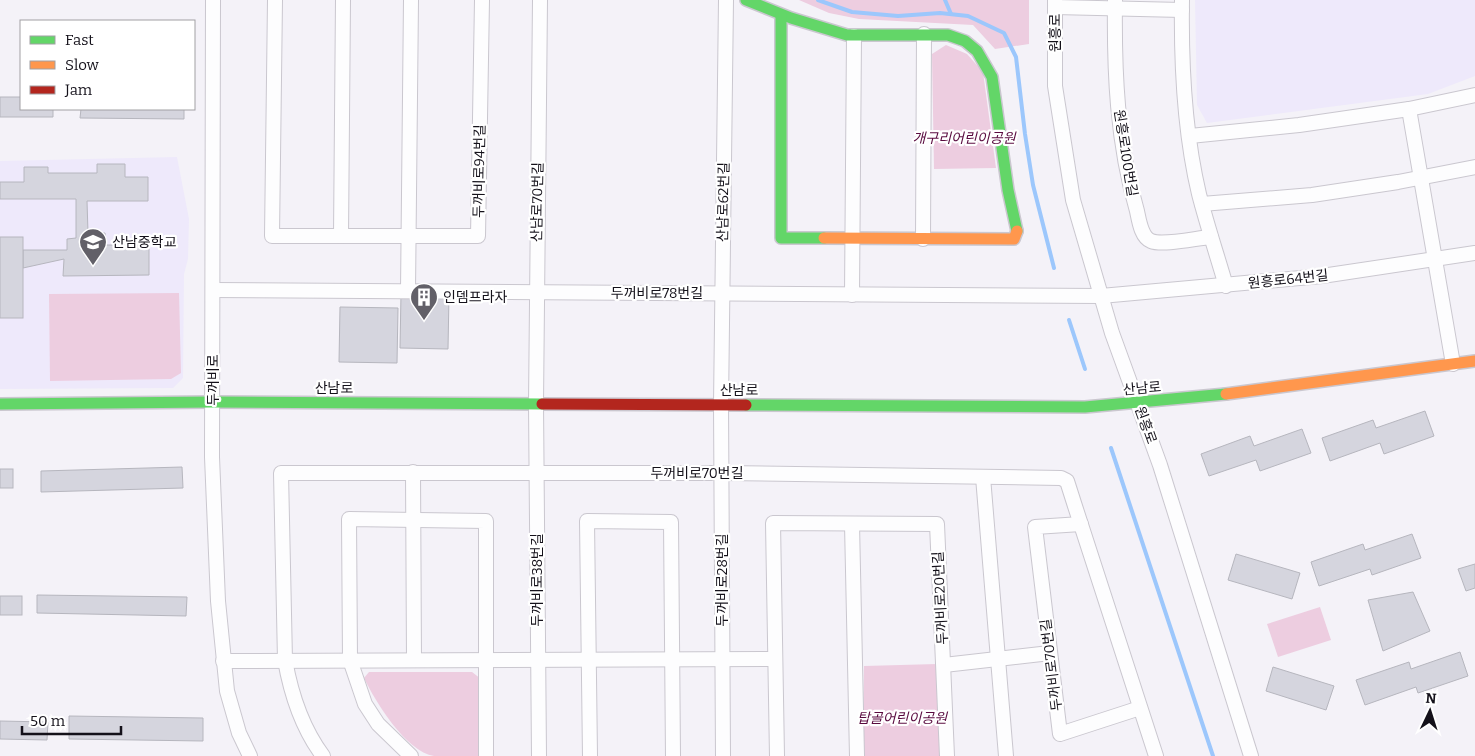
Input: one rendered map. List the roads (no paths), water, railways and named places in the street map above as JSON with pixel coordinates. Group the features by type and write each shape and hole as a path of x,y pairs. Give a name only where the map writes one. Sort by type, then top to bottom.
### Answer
{"street":[{"name":"두꺼비로","path":"213,0 212,290 214,496 223,661 227,690 238,733 250,756"},
{"name":"두꺼비로94번길","path":"275,0 272,236 478,236 482,0"},
{"path":"341,236 343,0"},
{"path":"408,291 411,0"},
{"name":"산남로70번길","path":"536,404 540,0"},
{"name":"산남로62번길","path":"721,405 726,0"},
{"path":"746,0 781,14 854,36 948,35 964,41 977,51 992,77 1008,190 1015,215 1017,230 1014,239 781,238 781,14"},
{"path":"1055,4 1182,5 1182,76 1190,136 1202,204 1226,286"},
{"name":"원흥로","path":"1055,4 1055,86 1061,134 1073,200 1101,296 1160,465 1251,756"},
{"name":"원흥로100번길","path":"1115,4 1122,142 1130,186 1143,234 1150,241 1159,242 1211,237"},
{"path":"923,239 924,34"},
{"path":"852,295 854,36"},
{"path":"1190,136 1299,125 1409,109 1475,95"},
{"path":"1409,109 1453,364"},
{"path":"1202,204 1312,195 1421,178 1475,167"},
{"name":"원흥로64번길","path":"1101,296 1322,276 1475,253"},
{"name":"두꺼비로78번길","path":"212,290 1101,296"},
{"name":"산남로","path":"0,404 213,402 1020,408 1138,404 1356,379 1475,361"},
{"name":"두꺼비로38번길","path":"536,404 539,756"},
{"name":"두꺼비로28번길","path":"721,405 724,756"},
{"path":"413,472 414,660"},
{"name":"두꺼비로70번길","path":"285,660 281,473 722,473 1061,478 1066,481 1081,524 1156,756"},
{"path":"983,477 1006,756"},
{"path":"412,756 391,738 365,704 350,660 349,519 486,521 486,756"},
{"path":"590,756 587,521 671,522 673,756"},
{"name":"두꺼비로20번길","path":"777,756 773,523 937,524 947,756"},
{"path":"852,524 857,756"},
{"name":"두꺼비로70번길","path":"1081,524 1035,527 1060,734 1140,708"},
{"path":"944,665 1050,653"},
{"path":"223,661 775,659"},
{"path":"285,660 289,683 302,720 323,756"}],"waterway":[{"path":"818,0 852,12 898,16 940,13 968,16 1004,33 1016,57 1033,185 1054,268"},
{"path":"945,0 951,14"},
{"path":"1069,320 1085,369"},
{"path":"1111,448 1213,756"}],"place":[{"name":"산남중학교","path":"93,266"},
{"name":"인뎀프라자","path":"424,321"}],"park label":[{"name":"개구리어린이공원","path":"964,138"},
{"name":"탑골어린이공원","path":"902,718"}]}
